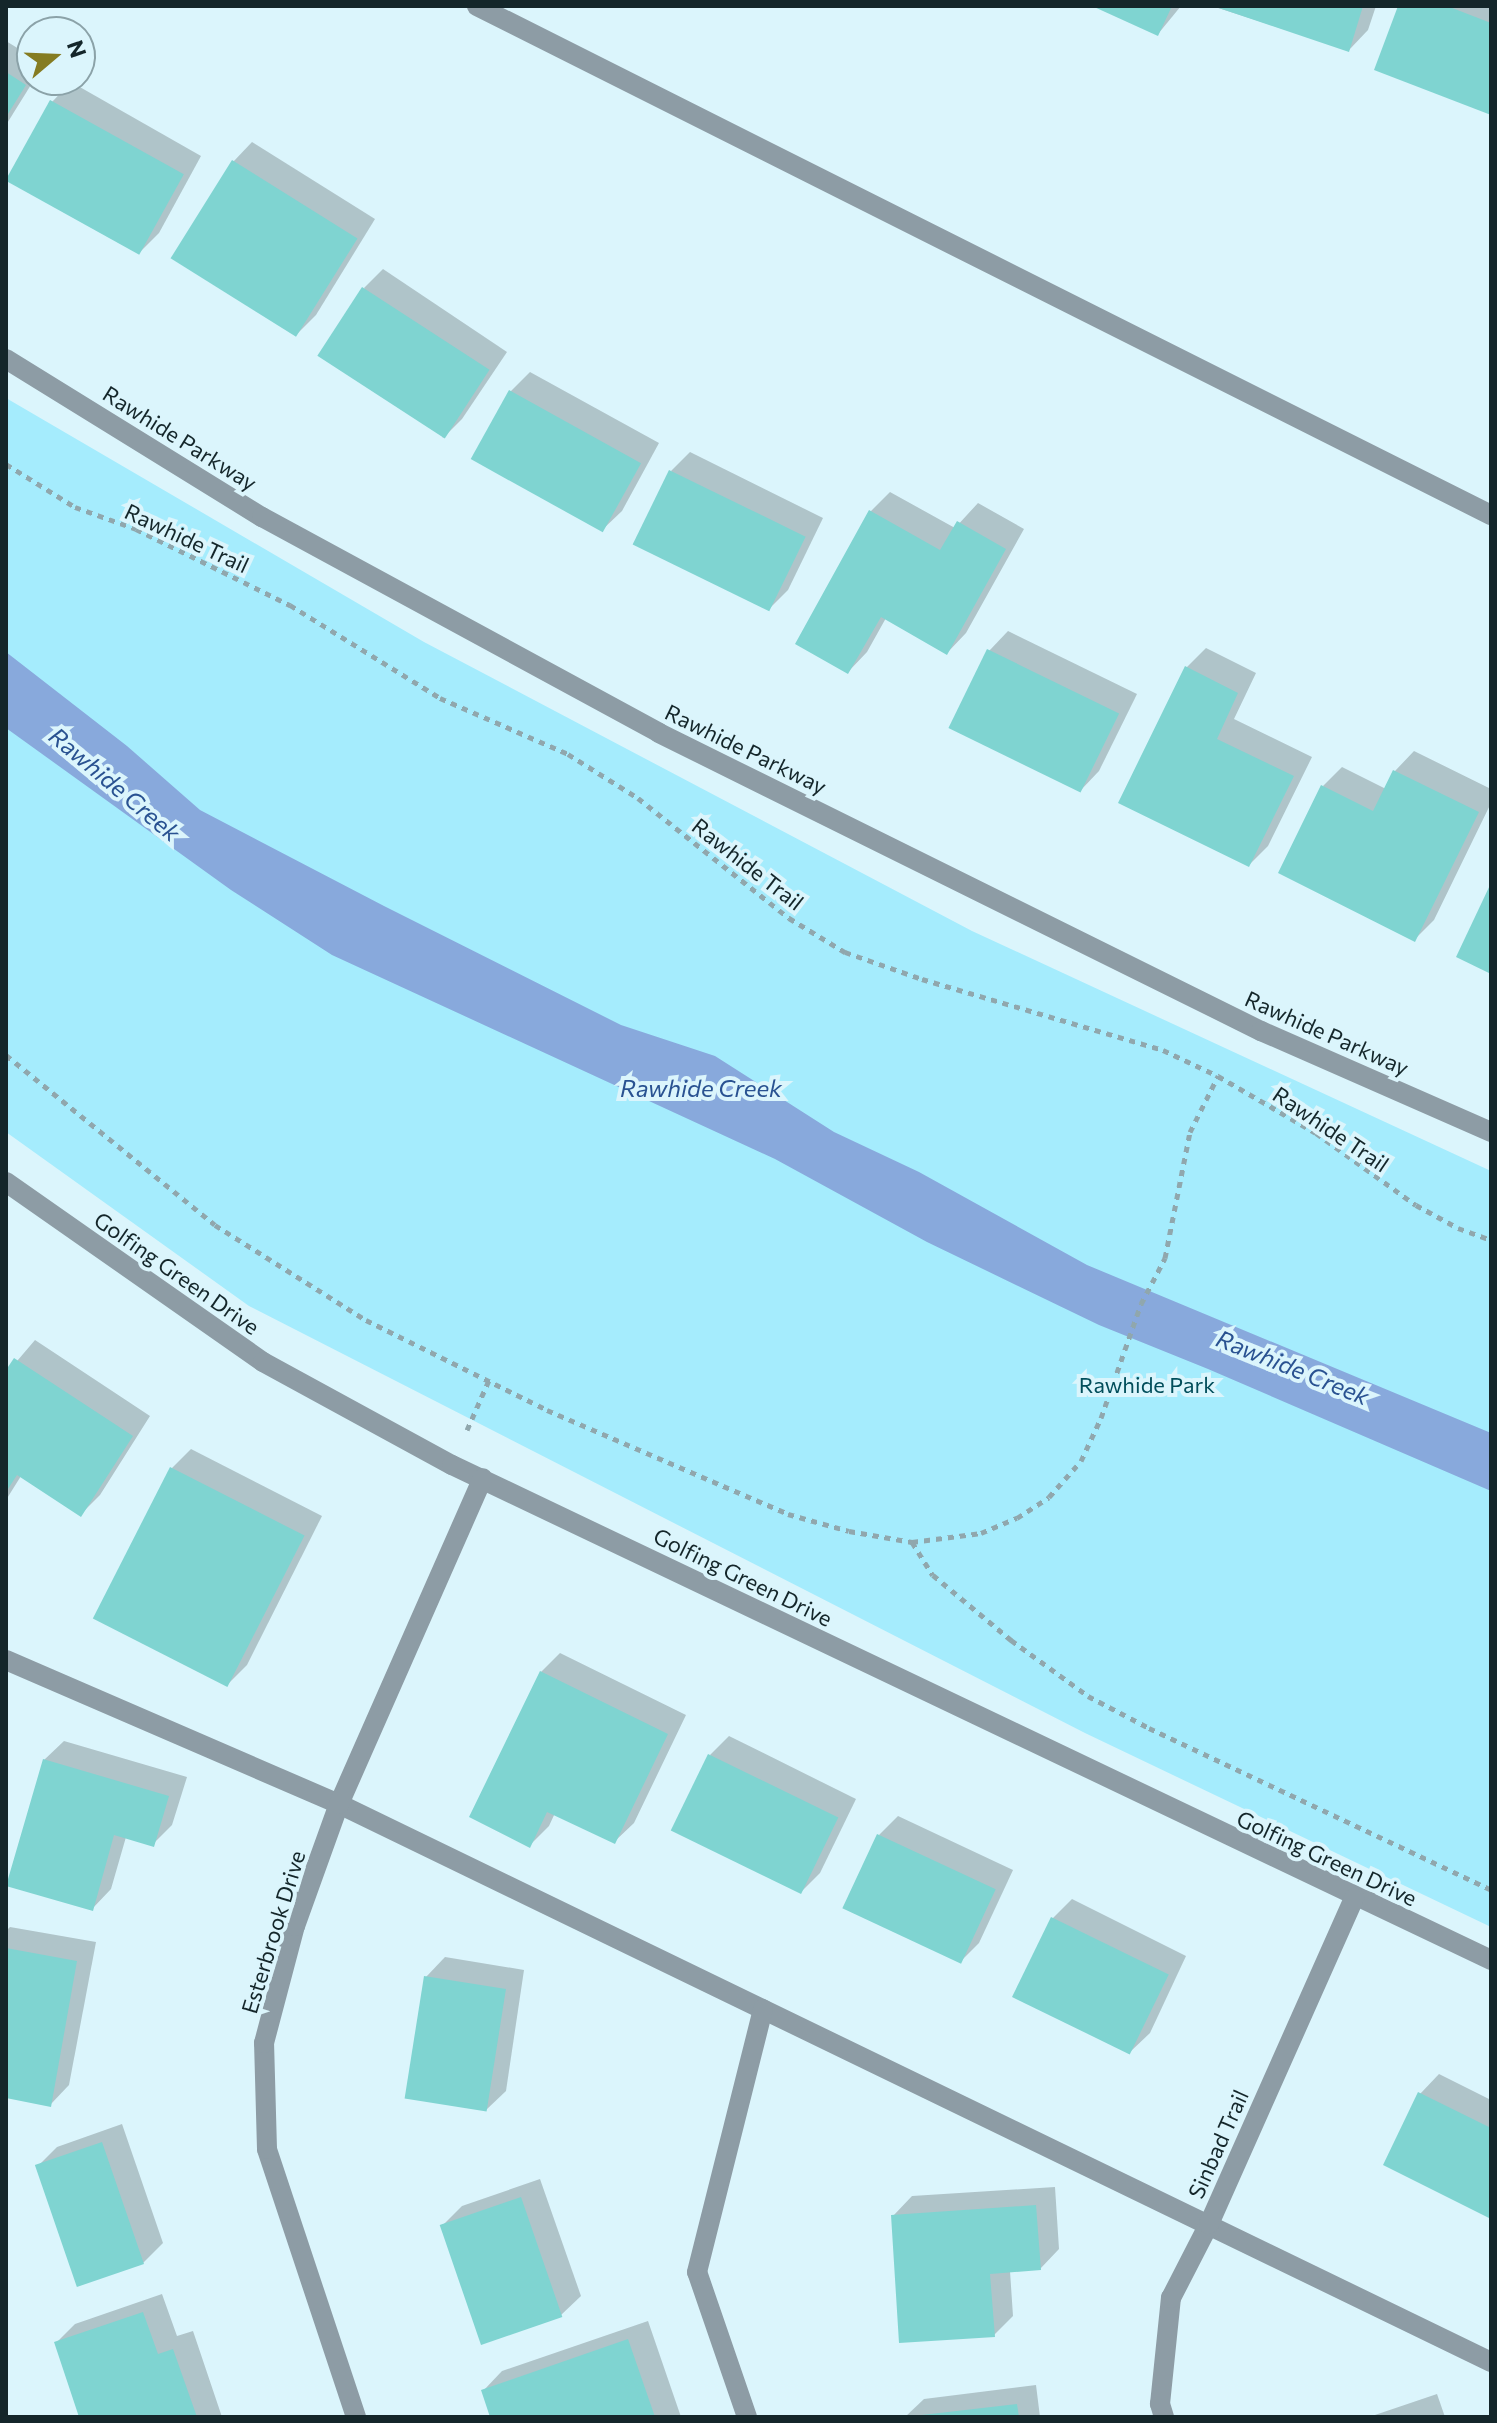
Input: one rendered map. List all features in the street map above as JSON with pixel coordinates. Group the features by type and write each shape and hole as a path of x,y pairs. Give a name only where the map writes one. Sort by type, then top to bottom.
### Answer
{"street":[{"path":"477,6 1491,515"},
{"name":"Rawhide Parkway","path":"6,359 262,517 659,733 1261,1031 1491,1132"},
{"name":"Golfing Green Drive","path":"6,1182 263,1362 452,1465 1354,1898 1491,1960"},
{"name":"Esterbrook Drive","path":"356,2417 267,2149 264,2043 295,1926 339,1804 483,1478"},
{"path":"6,1660 339,1804 1491,2362"},
{"name":"Sinbad Trail","path":"1164,2417 1160,2404 1171,2298 1209,2224 1354,1898"},
{"path":"747,2417 697,2272 763,2009"}],"path":[{"name":"Rawhide Trail","path":"6,464 75,507 136,529 290,605 440,698 568,754 638,798 789,918 845,952 994,1001 1121,1035 1218,1076 1316,1133 1416,1205 1458,1228 1491,1240"},
{"path":"6,1055 215,1225 366,1320 547,1410 788,1514 849,1531 912,1542 981,1533 1017,1518 1049,1497 1081,1461 1101,1418 1141,1304 1165,1258 1190,1132 1218,1076"},
{"path":"452,1465 489,1380"},
{"path":"912,1542 933,1575 1011,1640 1088,1696 1491,1890"}],"green space":[{"name":"Rawhide Park","path":"6,398 424,642 972,931 1491,1171 1491,1927 1085,1733 249,1306 6,1132"}],"water":[{"name":"Rawhide Creek","path":"6,652 127,746 200,810 621,1025 715,1056 834,1132 919,1172 1087,1265 1491,1433 1491,1491 1099,1325 927,1242 775,1159 332,955 231,890 6,728"}],"building":[{"path":"1092,6 1172,6 1158,36"},
{"path":"1213,6 1363,6 1349,52"},
{"path":"1398,6 1447,6 1491,23 1491,115 1374,70"},
{"path":"6,72 16,78 16,96 19,96 6,117"},
{"path":"50,100 184,174 139,255 6,181"},
{"path":"232,160 358,238 296,337 171,258"},
{"path":"362,287 489,370 445,439 317,356"},
{"path":"509,390 641,463 603,532 471,459"},
{"path":"669,470 806,537 769,611 633,545"},
{"path":"869,510 940,550 957,521 1006,549 947,655 881,617 848,674 795,644"},
{"path":"987,649 1119,713 1081,793 948,728"},
{"path":"1185,666 1238,693 1217,739 1294,776 1249,867 1118,803"},
{"path":"1393,770 1479,812 1415,942 1278,873 1321,785 1373,811"},
{"path":"1491,883 1491,974 1456,957"},
{"path":"14,1358 133,1436 81,1517 17,1475 6,1492 6,1370"},
{"path":"170,1467 305,1536 227,1687 93,1618"},
{"path":"540,1671 668,1734 615,1844 547,1812 530,1848 469,1817"},
{"path":"708,1754 838,1818 801,1894 671,1830"},
{"path":"43,1759 169,1796 154,1847 114,1835 93,1911 6,1886"},
{"path":"877,1834 996,1889 961,1964 842,1908"},
{"path":"1051,1917 1169,1974 1130,2054 1012,1997"},
{"path":"6,1948 77,1961 51,2107 6,2098"},
{"path":"424,1976 506,1989 487,2111 405,2098"},
{"path":"1418,2092 1491,2128 1491,2219 1383,2165"},
{"path":"102,2142 144,2264 77,2287 35,2165"},
{"path":"521,2197 562,2317 481,2345 440,2225"},
{"path":"1036,2205 1041,2270 990,2274 995,2337 899,2343 891,2215"},
{"path":"143,2312 158,2354 173,2349 197,2417 79,2417 54,2342"},
{"path":"628,2339 655,2417 490,2417 481,2390"},
{"path":"1017,2404 1019,2417 922,2417 922,2415"}]}
